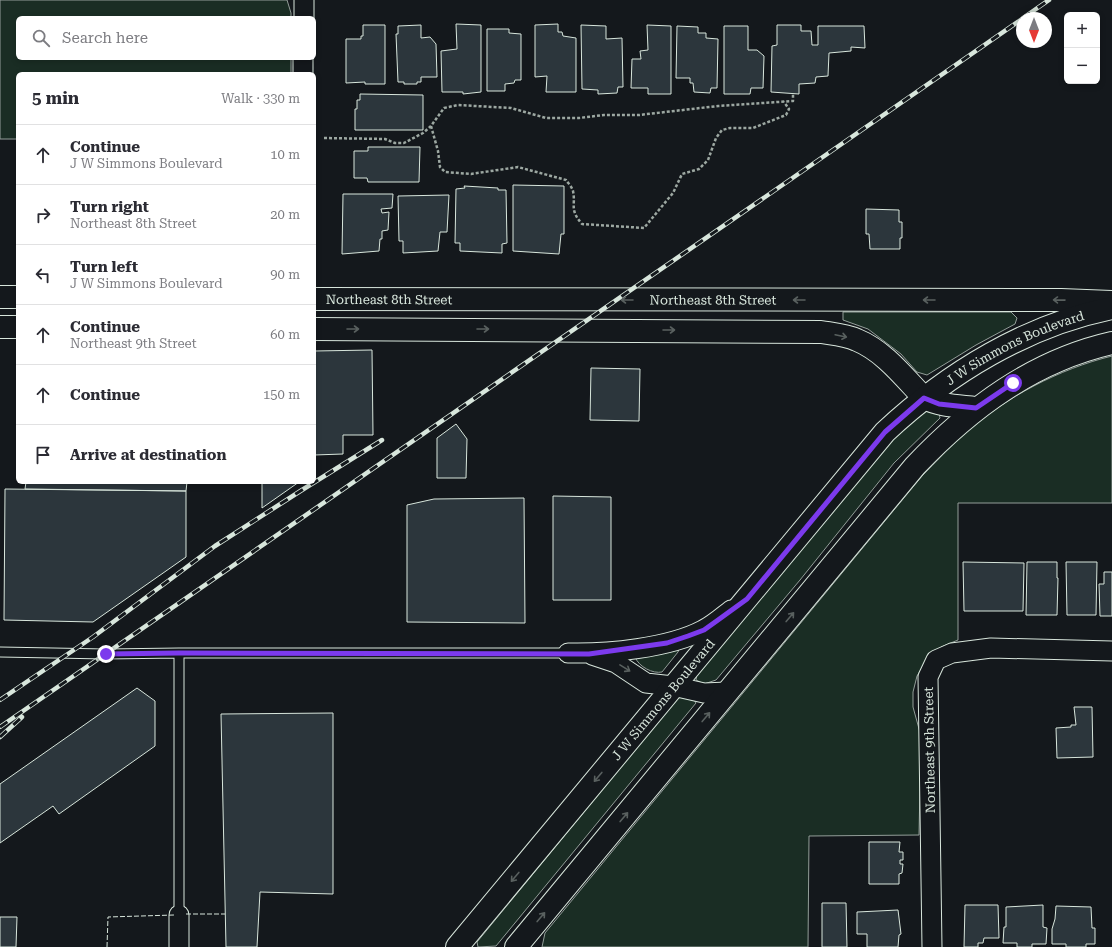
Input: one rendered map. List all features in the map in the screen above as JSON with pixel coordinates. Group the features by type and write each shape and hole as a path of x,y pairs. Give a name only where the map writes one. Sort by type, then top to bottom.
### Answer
{"main road":[{"path":"0,297 16,298"},
{"name":"Northeast 8th Street","path":"316,299 1061,300 1112,302"},
{"name":"J W Simmons Boulevard","path":"457,947 885,432 924,398 981,360 1017,341 1067,318 1112,308"},
{"path":"0,327 16,327"},
{"path":"316,329 821,332 856,339 877,351 888,360 924,398 939,404 976,408"},
{"path":"516,947 915,466 938,442 976,408 1013,383 1080,352 1112,342"}],"street":[{"path":"304,0 304,16"},
{"path":"303,60 303,72"},
{"path":"589,654 667,643 688,636 704,630 747,599"},
{"name":"Northeast 9th Street","path":"932,947 928,677 936,660 952,653 991,648 1112,652"},
{"path":"568,653 589,654 606,658 646,683 673,686 704,693 727,692"},
{"path":"179,914 179,947"}],"lane":[{"path":"0,652 106,654 568,653"},
{"path":"179,653 179,914"}],"path":[{"path":"324,138 385,139 395,143 404,143 424,133 444,108 458,105 511,108 546,118 579,118 718,106 793,102 793,93"},
{"path":"431,126 438,151 440,167 445,172 471,174 518,167 566,180 573,190 575,216 582,224 644,228 673,193 682,174 699,169 708,160 716,138 722,130 730,128 754,128 786,115 789,109 784,102"}],"green space":[{"path":"0,0 287,0 291,16 16,16 16,60 291,60 291,72 16,72 16,139 0,139"},
{"path":"843,312 1011,312 1017,318 1015,324 976,345 927,375 917,372 901,354 868,329 843,320"},
{"path":"1112,356 1112,503 958,503 958,640 941,647 927,660 917,676 913,692 913,707 921,736 919,835 809,836 808,947 542,947 545,933 922,476 948,449 981,420 1016,396 1072,368"},
{"path":"929,408 938,409 940,418 894,463 800,580 716,680 704,684 696,680 697,673 895,435"},
{"path":"679,649 662,672 651,671 643,667 635,657"},
{"path":"682,696 692,697 696,703 496,946 478,947 477,942 676,700"}],"building":[{"path":"456,24 481,25 481,92 463,94 463,92 442,92 441,51 457,49"},
{"path":"558,24 558,32 562,32 563,36 576,38 576,92 546,92 547,76 535,77 535,25"},
{"path":"363,25 385,25 385,84 365,84 365,82 346,83 346,39 361,39 361,36 363,36"},
{"path":"421,25 421,38 430,37 436,44 437,77 421,77 421,82 417,82 417,84 404,84 404,82 398,82 396,34 398,34 398,26"},
{"path":"581,25 606,26 606,39 622,38 623,87 618,87 617,93 598,94 598,90 582,89"},
{"path":"647,25 671,26 671,94 648,94 648,88 631,88 632,59 641,59 640,51 648,50"},
{"path":"777,25 801,25 801,31 811,31 812,45 818,45 818,26 864,26 865,48 851,47 851,51 829,53 828,76 816,77 815,83 799,84 799,94 771,92 772,46 777,45"},
{"path":"677,26 698,27 698,33 706,33 706,38 718,39 717,88 711,88 710,93 694,92 693,83 690,83 690,78 676,78"},
{"path":"724,26 748,26 748,50 757,50 764,56 763,88 751,88 750,94 724,94"},
{"path":"487,29 509,29 509,33 521,34 521,80 515,80 514,83 505,84 505,91 487,91"},
{"path":"360,94 423,95 423,130 355,130 355,109 357,109 357,100 360,100"},
{"path":"368,147 420,147 419,182 368,182 367,178 354,178 354,151 368,151"},
{"path":"513,185 564,186 564,234 561,234 559,254 513,251"},
{"path":"464,186 498,188 498,190 506,190 507,243 502,244 502,253 460,251 460,243 455,243 456,189 465,188"},
{"path":"343,194 393,194 392,208 381,209 382,213 389,212 388,230 382,231 379,251 342,254"},
{"path":"449,195 447,232 440,232 438,251 403,253 403,241 399,241 398,196"},
{"path":"866,209 899,210 899,222 902,222 900,249 870,249 869,234 866,234"},
{"path":"372,350 373,435 343,435 343,454 316,455 316,351"},
{"path":"591,368 640,369 639,421 590,420"},
{"path":"456,424 467,439 466,478 437,478 437,438"},
{"path":"26,484 187,484 186,491 25,489"},
{"path":"262,484 296,484 262,508"},
{"path":"5,489 186,491 186,557 93,622 4,620"},
{"path":"553,496 611,497 611,600 553,600"},
{"path":"524,498 525,623 407,622 407,505 434,499"},
{"path":"963,562 1024,563 1023,611 964,611"},
{"path":"1027,562 1057,562 1057,615 1026,615"},
{"path":"1066,562 1097,562 1096,615 1067,615"},
{"path":"1104,572 1112,572 1112,616 1100,616 1099,584 1104,584"},
{"path":"137,688 155,701 155,746 59,814 53,806 0,843 0,784"},
{"path":"1074,707 1092,707 1093,757 1057,758 1056,728 1071,727 1071,725 1076,725"},
{"path":"333,713 333,894 260,892 257,947 226,947 221,714"},
{"path":"869,842 900,842 899,852 903,852 903,860 900,860 900,864 903,864 902,873 899,874 899,884 869,884"},
{"path":"822,903 846,903 847,947 822,947"},
{"path":"965,905 998,905 999,938 984,938 983,943 978,943 978,947 964,947"},
{"path":"1043,905 1043,927 1047,928 1046,944 1032,944 1032,947 1017,947 1017,943 1003,943 1004,927 1006,927 1006,907"},
{"path":"1056,906 1091,907 1092,928 1095,928 1095,944 1086,944 1086,947 1066,947 1066,944 1052,944 1052,929 1055,919"},
{"path":"898,910 901,934 899,935 898,947 867,947 867,934 857,934 857,912"},
{"path":"0,917 17,917 16,947 0,947"}],"railway":[{"path":"1032,12 1049,0"},
{"path":"0,727 1016,23"},
{"path":"316,481 382,440"},
{"path":"0,700 93,637 215,546 312,484"},
{"path":"0,737 22,717"}],"fence":[{"path":"186,914 225,914"},
{"path":"107,947 108,917 174,915"}],"route":[{"path":"106,654 589,654 667,643 704,630 747,599 885,432 924,398 939,404 976,408 1013,383"}]}
